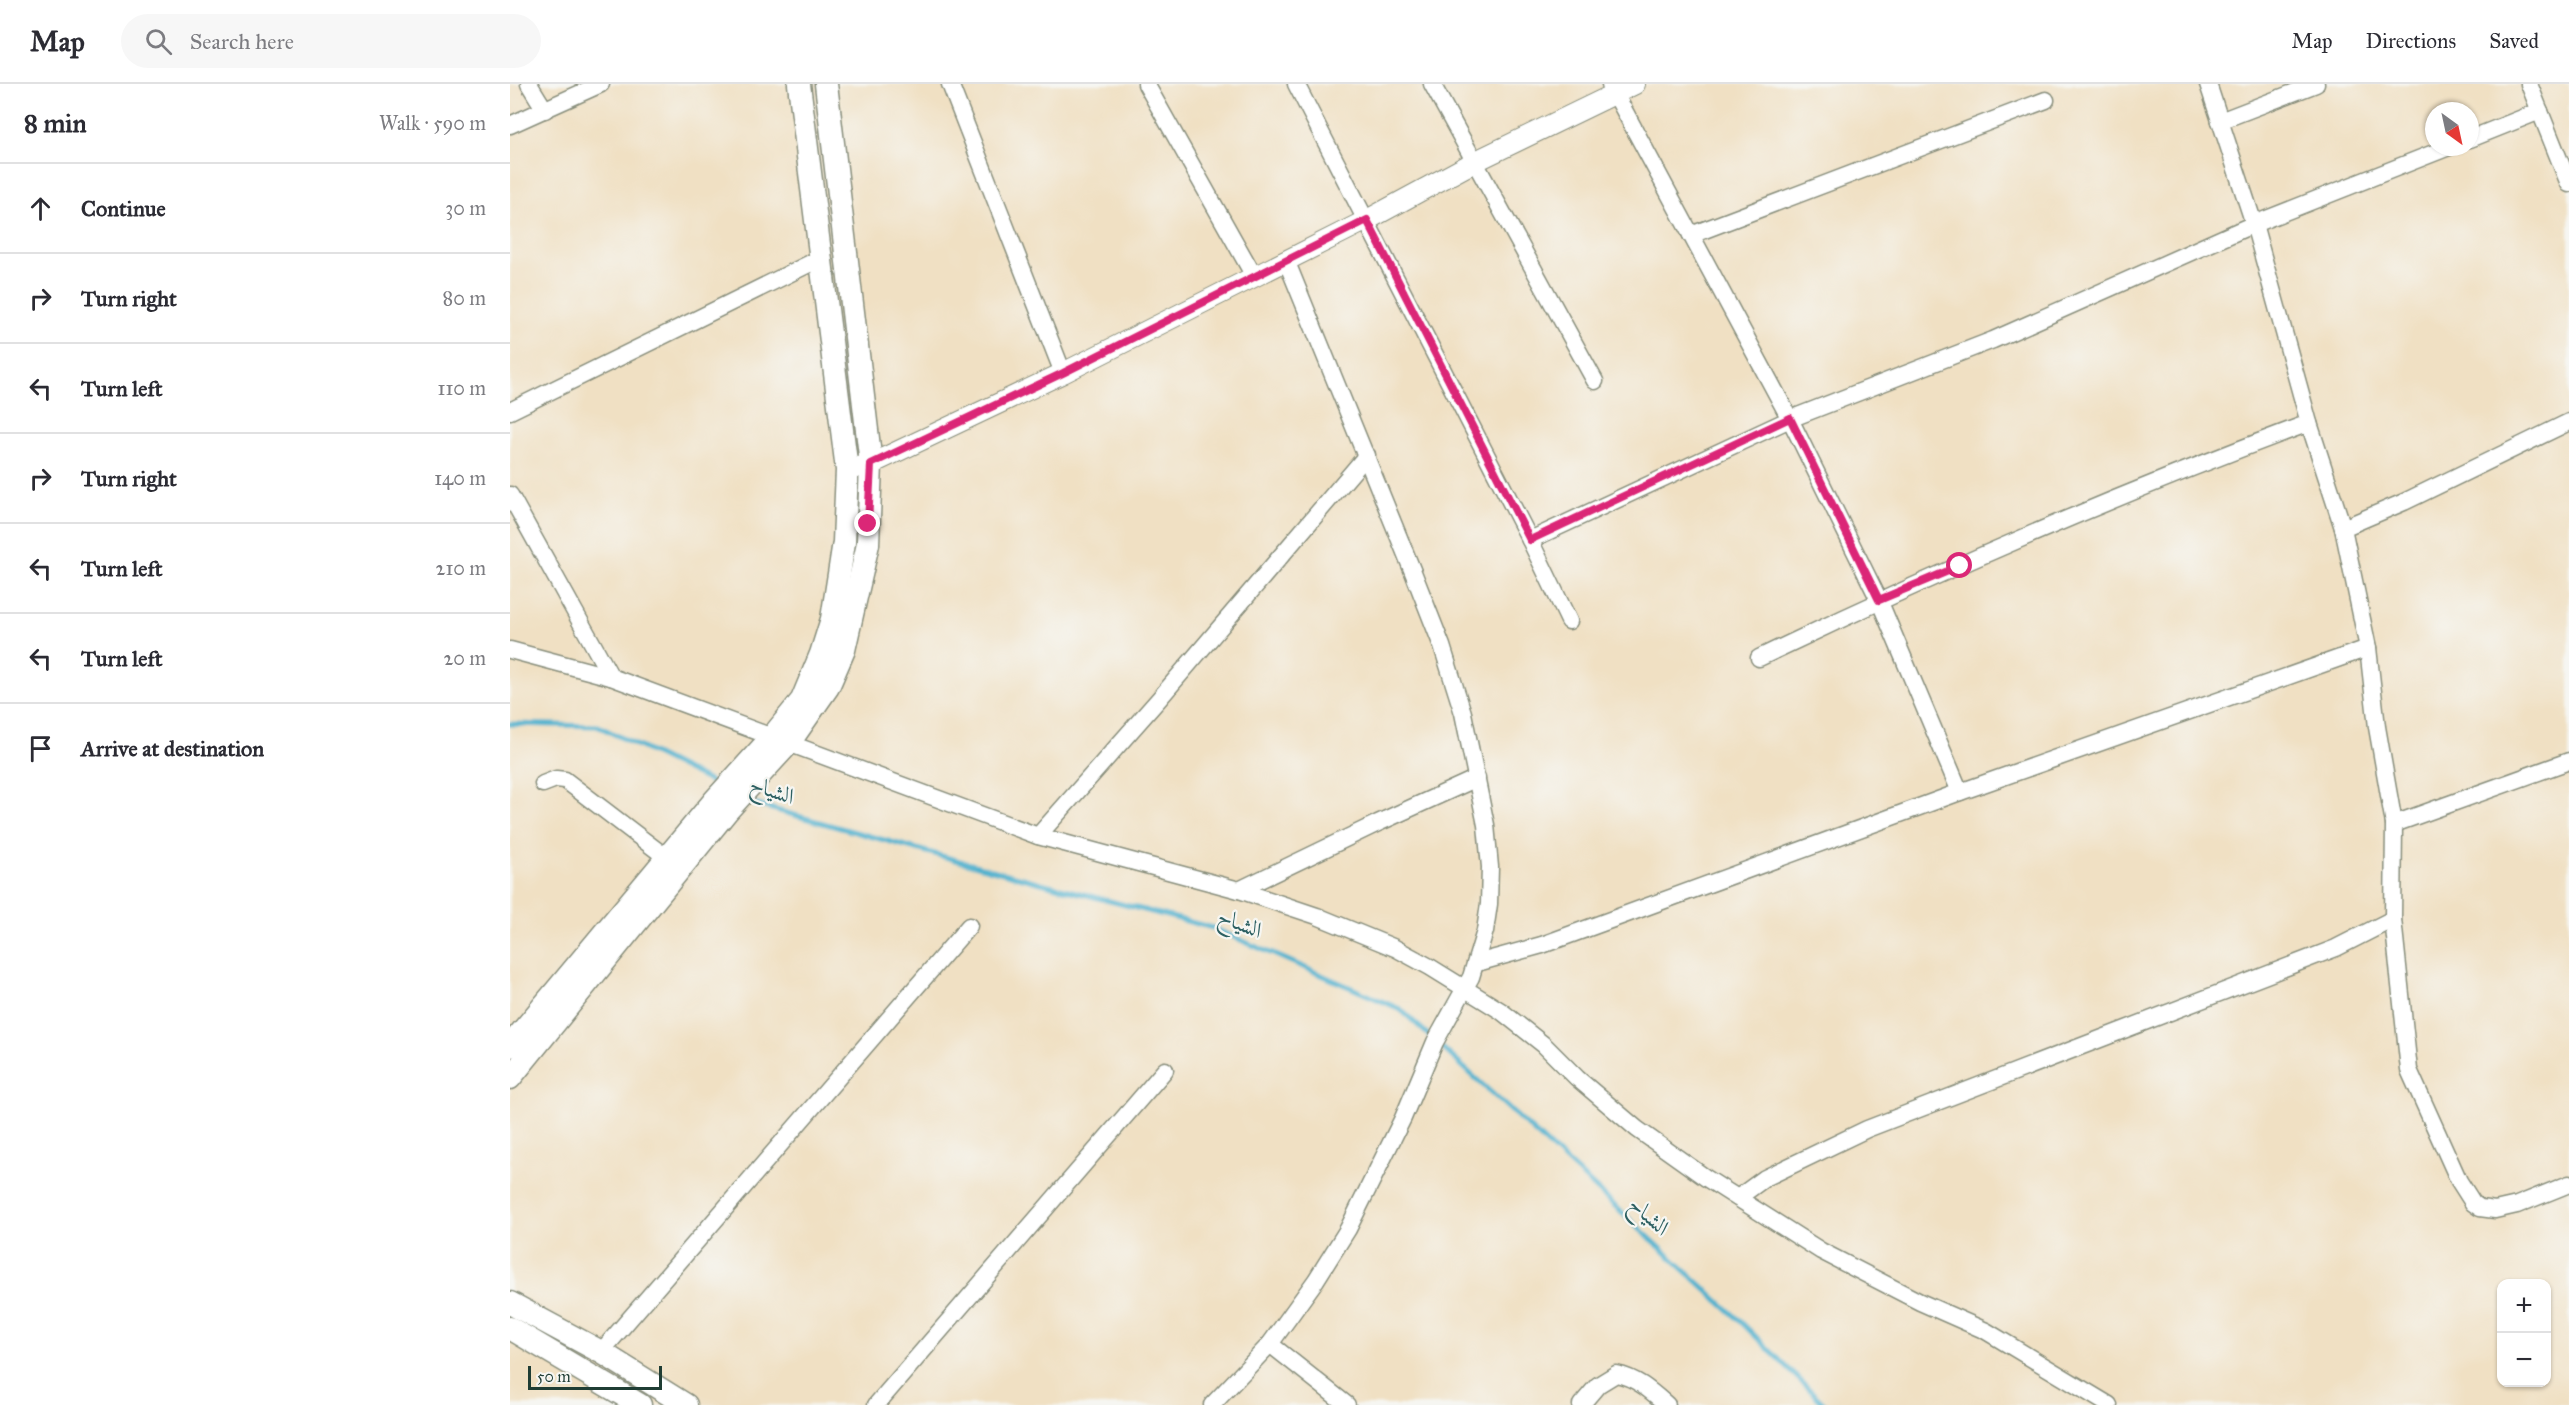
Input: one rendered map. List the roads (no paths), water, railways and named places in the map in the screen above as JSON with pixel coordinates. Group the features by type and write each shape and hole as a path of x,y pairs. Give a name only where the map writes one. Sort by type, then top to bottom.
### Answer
{"main road":[{"path":"781,740 802,700 821,654 832,619 844,542 847,470 799,84"},
{"path":"510,1078 721,806 828,687 844,650 866,552 871,464 826,84"},
{"path":"510,1046 666,858 721,806"},
{"path":"510,1303 601,1353 686,1405"},
{"path":"510,1328 640,1405"}],"street":[{"path":"529,84 544,110"},
{"path":"510,125 601,84"},
{"path":"950,84 1063,373"},
{"path":"1146,84 1254,276"},
{"path":"1296,84 1530,540 1569,621"},
{"path":"1432,84 1595,381"},
{"path":"847,470 871,464 1063,373 1367,220 1612,90 1635,84"},
{"path":"2208,84 2254,224 2309,423 2343,528 2368,648 2377,727 2394,824 2393,919 2409,1070 2467,1196 2480,1208 2494,1210 2517,1205 2569,1184"},
{"path":"2220,121 2316,84"},
{"path":"2529,84 2569,184"},
{"path":"1612,90 1790,418 1879,600 1960,792"},
{"path":"1691,235 2046,100"},
{"path":"2479,135 2540,111"},
{"path":"1530,540 1790,418 1993,340 2254,224 2426,156"},
{"path":"510,411 819,259"},
{"path":"1212,1405 1270,1344 1316,1280 1348,1229 1385,1156 1436,1042 1477,963 1489,904 1490,867 1477,778 1463,713 1442,646 1367,455 1286,260"},
{"path":"2343,528 2404,502 2569,422"},
{"path":"1759,658 1879,600 2207,461 2309,423"},
{"path":"1038,836 1167,690 1367,455"},
{"path":"510,495 611,677"},
{"path":"1477,963 1542,945 1960,792 2368,648"},
{"path":"510,650 611,677 1038,836 1239,890 1317,916 1395,948 1466,988 1501,1011 1544,1045 1577,1078 1637,1129 1706,1178 1821,1251 1920,1302 1986,1331 2109,1405"},
{"path":"2394,824 2569,761"},
{"path":"1239,890 1477,778"},
{"path":"543,784 556,779 566,780 666,858"},
{"path":"1739,1197 1765,1178 1867,1129 2336,948 2393,919"},
{"path":"601,1353 969,926"},
{"path":"876,1405 1165,1070"},
{"path":"1270,1344 1347,1405"},
{"path":"1581,1405 1598,1384 1616,1374 1627,1376 1644,1384 1667,1405"}],"waterway":[{"name":"الشياح","path":"510,724 598,726 719,786"},
{"name":"الشياح","path":"746,800 1003,873 1213,928 1400,1009 1736,1317 1825,1405"}]}
